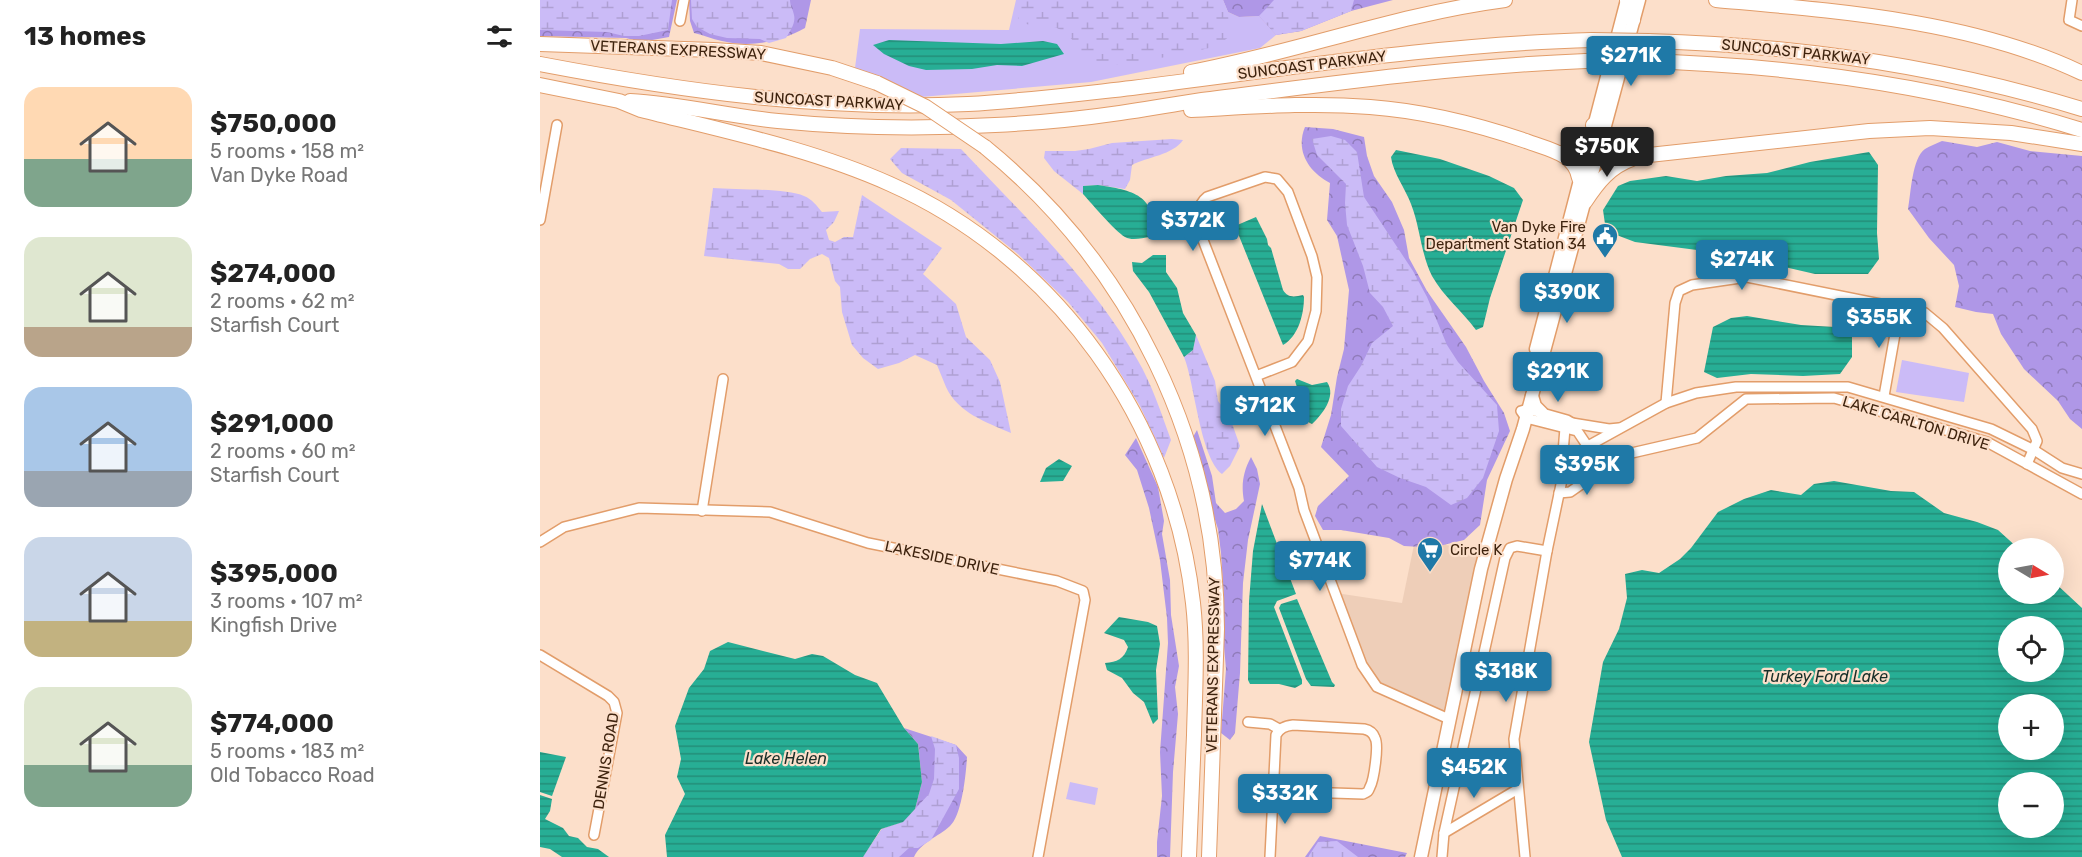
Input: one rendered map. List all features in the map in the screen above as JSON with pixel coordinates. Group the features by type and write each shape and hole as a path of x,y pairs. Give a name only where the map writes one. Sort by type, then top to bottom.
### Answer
{"highway":[{"path":"1101,92 1250,60 1418,15 1505,0"},
{"path":"1716,0 1829,10 1954,31 2014,46 2082,73"},
{"path":"1630,2 1633,20"},
{"name":"SUNCOAST PARKWAY","path":"540,64 670,88 806,103 968,104 1101,92 1448,48 1592,40 1648,40 1751,46 1868,60 1957,77 2082,110"},
{"name":"VETERANS EXPRESSWAY","path":"540,45 761,53 832,68 877,83 926,107 985,147 1051,209 1106,278 1136,326 1162,377 1193,459 1209,523 1216,584 1217,629 1209,857"},
{"name":"SUNCOAST PARKWAY","path":"619,101 769,120 854,126 994,125 1120,113 1430,71 1586,61 1641,61 1740,66 1851,78 1973,102 2082,130"},
{"name":"VETERANS EXPRESSWAY","path":"540,86 619,101 641,110 820,158 867,174 915,196 957,220 1014,263 1050,296 1084,336 1114,378 1150,444 1168,490 1186,556 1196,655 1189,857"},
{"path":"1120,113 1307,105 1371,107 1460,121 1559,153 1576,154 1596,145"},
{"path":"1593,125 1596,145 1612,155 1640,156 1869,131 1930,128 2011,133 2082,144"},
{"path":"1559,153 1574,164 1579,178"},
{"path":"1585,202 1600,180 1613,168 1640,156"}],"main road":[{"path":"1593,125 1630,2"},
{"path":"1525,413 1532,396 1585,202 1596,145 1633,20"},
{"path":"1421,857 1481,569 1525,413 1579,178 1596,145"},
{"path":"1532,396 1535,406 1542,413"}],"street":[{"path":"680,21 684,0"},
{"path":"2072,0 2069,20 2082,26"},
{"path":"540,220 557,125"},
{"path":"1256,376 1292,363 1308,341 1316,311 1318,288 1312,256 1288,192 1277,179 1265,177 1207,197 1201,202 1198,208 1203,240 1299,488 1304,510 1362,665 1377,687 1449,719"},
{"path":"1666,403 1675,303 1679,291 1692,285 1747,277 1900,306 1925,313 1943,328 2032,429 2037,441 2027,464"},
{"path":"1884,396 1900,306"},
{"path":"702,511 723,380"},
{"path":"1563,475 1588,446 1666,403 1696,393 1736,387 1848,387 1884,396 1991,429 2034,450 2062,468 2082,474"},
{"name":"LAKE CARLTON DRIVE","path":"1559,493 1570,492 1623,455 1697,438 1746,399 1834,398 1987,442 2082,494"},
{"path":"1525,413 1542,413 1571,428 1588,446 1602,468"},
{"path":"1525,413 1571,428 1622,428"},
{"path":"1525,857 1514,739 1547,551 1563,475 1562,465 1571,428"},
{"name":"LAKESIDE DRIVE","path":"540,542 564,526 639,508 770,512 868,543 1057,581 1083,591 1085,600 1038,857"},
{"path":"1442,857 1444,833 1505,558 1510,548 1517,546 1547,551"},
{"name":"DENNIS ROAD","path":"540,655 608,696 614,702 617,713 594,835"},
{"path":"1248,722 1270,724 1280,729"},
{"path":"1270,857 1272,791 1276,735 1280,729 1293,725 1364,729 1369,730 1375,737 1372,782 1367,792 1363,794 1272,791"},
{"path":"1444,833 1518,789"}],"shaded area":[{"path":"1415,540 1482,551 1444,716 1378,685 1363,662 1336,593 1402,603"}],"green space":[{"path":"540,0 677,0 669,37 641,42 626,38 540,36"},
{"path":"540,0 672,0 668,30 639,36 624,36 607,32 540,30"},
{"path":"689,0 811,0 805,28 775,40 744,44 694,33 690,21"},
{"path":"691,0 790,0 794,21 786,38 769,43 760,39 727,38 710,34 697,27 692,19"},
{"path":"1016,0 1223,0 1228,12 1239,17 1259,16 1276,35 1260,48 1091,82 921,97 855,68 860,29 1009,30"},
{"path":"1021,0 1223,0 1228,12 1230,36 1217,46 1180,55 1092,68 1076,44 1060,30 1049,26 1027,24 1018,20"},
{"path":"1223,0 1393,0 1351,11 1301,31 1276,35 1259,16 1239,17 1228,12"},
{"path":"1274,0 1354,0 1351,11 1301,31 1276,35 1259,16"},
{"path":"1305,127 1333,129 1364,137 1367,156 1374,176 1392,202 1404,230 1409,258 1427,291 1466,347 1504,413 1510,431 1487,480 1480,525 1464,540 1435,547 1404,546 1389,538 1341,530 1323,530 1315,516 1318,506 1349,476 1321,447 1331,415 1344,349 1349,290 1337,236 1327,220 1330,183 1316,173 1306,160 1302,144"},
{"path":"1331,136 1345,140 1357,152 1364,197 1413,271 1427,297 1447,345 1458,362 1497,405 1499,431 1483,478 1467,498 1451,505 1426,487 1377,467 1341,426 1341,409 1348,386 1372,343 1393,326 1383,307 1370,293 1363,266 1347,225 1346,184 1317,155 1312,139"},
{"path":"1183,140 1173,149 1132,165 1130,180 1125,189 1098,185 1083,186 1083,194 1054,171 1044,158 1045,151 1075,151 1112,143"},
{"path":"1942,141 1977,147 1997,142 2030,151 2082,156 2082,429 2070,419 2058,401 2024,369 2001,334 1993,314 1955,307 1959,286 1954,265 1929,238 1908,209 1917,160 1925,149"},
{"path":"901,148 961,149 1078,275 1119,330 1147,378 1171,440 1164,458 1140,406 1102,343 1068,302 1018,254 951,200 902,173 890,159"},
{"path":"713,188 796,193 809,199 822,212 839,211 834,222 826,230 829,240 835,242 844,237 853,237 862,195 942,248 923,274 956,304 966,337 990,360 1000,382 1011,433 974,416 958,404 946,387 937,365 915,355 899,363 878,369 863,358 852,345 842,312 840,287 835,281 829,258 822,254 810,259 800,269 788,269 779,264 704,256"},
{"path":"1196,335 1215,381 1218,401 1229,415 1240,446 1230,466 1222,474 1208,452 1203,437 1184,357 1193,350"},
{"path":"1902,360 1969,373 1964,402 1896,392"},
{"path":"1197,430 1212,476 1216,503 1225,513 1236,509 1244,501 1243,479 1251,457 1257,469 1260,484 1248,540 1243,583 1235,733 1230,740 1221,733 1226,669 1222,624 1224,600 1221,553 1218,529 1204,486 1200,456 1193,437"},
{"path":"1136,438 1158,487 1164,521 1162,534 1170,580 1171,615 1179,666 1175,687 1178,714 1170,857 1157,857 1162,796 1160,752 1168,643 1167,618 1160,560 1149,508 1137,470 1125,455"},
{"path":"904,728 956,745 967,757 963,794 958,813 950,826 925,844 914,857 863,857 882,829 903,822 915,809 922,782 918,744"},
{"path":"931,736 956,745 959,758 959,789 931,840 918,848 909,848 899,857 863,857 882,829 903,822 929,794 934,779 935,749"},
{"path":"1070,782 1098,788 1095,805 1066,799"},
{"path":"1320,836 1407,853 1405,857 1305,857"},
{"path":"1337,841 1358,857 1308,857 1318,842"}],"water":[{"path":"889,40 1001,44 1043,41 1057,44 1064,54 1022,66 997,65 972,69 926,70 909,66 884,54 873,45"},
{"path":"1396,150 1440,159 1489,176 1514,188 1523,200 1490,298 1483,327 1476,330 1432,276 1425,259 1411,204 1392,163 1391,157"},
{"path":"1869,152 1878,165 1879,259 1868,274 1815,274 1728,254 1635,242 1606,231 1603,210 1618,186 1630,181 1666,176 1697,181 1767,173 1810,162"},
{"path":"1098,185 1132,193 1147,203 1152,223 1150,237 1128,238 1110,223 1083,194 1083,186"},
{"path":"1256,217 1271,248 1283,290 1289,296 1303,295 1304,297 1300,324 1293,336 1283,345 1235,226"},
{"path":"1153,255 1166,255 1166,272 1177,288 1183,313 1196,335 1193,350 1184,357 1149,292 1133,271 1132,262 1142,263"},
{"path":"1747,316 1801,325 1835,327 1852,335 1852,357 1840,374 1803,376 1751,374 1717,378 1704,372 1713,327 1731,318"},
{"path":"1297,379 1312,385 1327,382 1330,387 1327,405 1312,424 1308,422 1295,381"},
{"path":"1059,459 1072,466 1063,481 1040,482 1046,468"},
{"name":"Turkey Ford Lake","path":"1834,481 1891,491 1914,492 1944,513 1998,530 2007,538 1998,538 1998,604 2064,604 2064,591 2082,608 2082,857 1622,857 1606,820 1589,742 1603,662 1619,629 1627,598 1625,574 1642,570 1659,573 1680,559 1691,548 1718,512 1744,499 1771,490 1801,495 1814,484"},
{"path":"1262,504 1296,594 1277,601 1274,607 1302,680 1302,684 1295,688 1279,684 1250,684 1248,680 1249,601 1253,551"},
{"path":"1297,599 1334,687 1311,686 1306,679 1279,608 1281,604"},
{"path":"1119,617 1148,622 1157,626 1160,644 1156,670 1158,719 1153,724 1144,702 1133,693 1122,678 1107,670 1105,663 1120,659 1128,647 1124,640 1104,633"},
{"name":"Lake Helen","path":"728,642 795,659 812,654 823,656 855,675 877,683 904,728 918,744 922,782 915,809 903,822 881,829 863,857 667,857 665,835 685,794 677,777 681,759 675,726 689,688 704,669 710,651"},
{"path":"540,752 566,757 552,796 540,792"},
{"path":"540,795 552,799 550,811 545,819 563,828 569,836 578,838 587,847 598,849 609,857 562,857 550,849 540,847"}],"place":[{"name":"Van Dyke Fire Department Station 34","path":"1605,259"},
{"name":"Circle K","path":"1430,573"}]}
